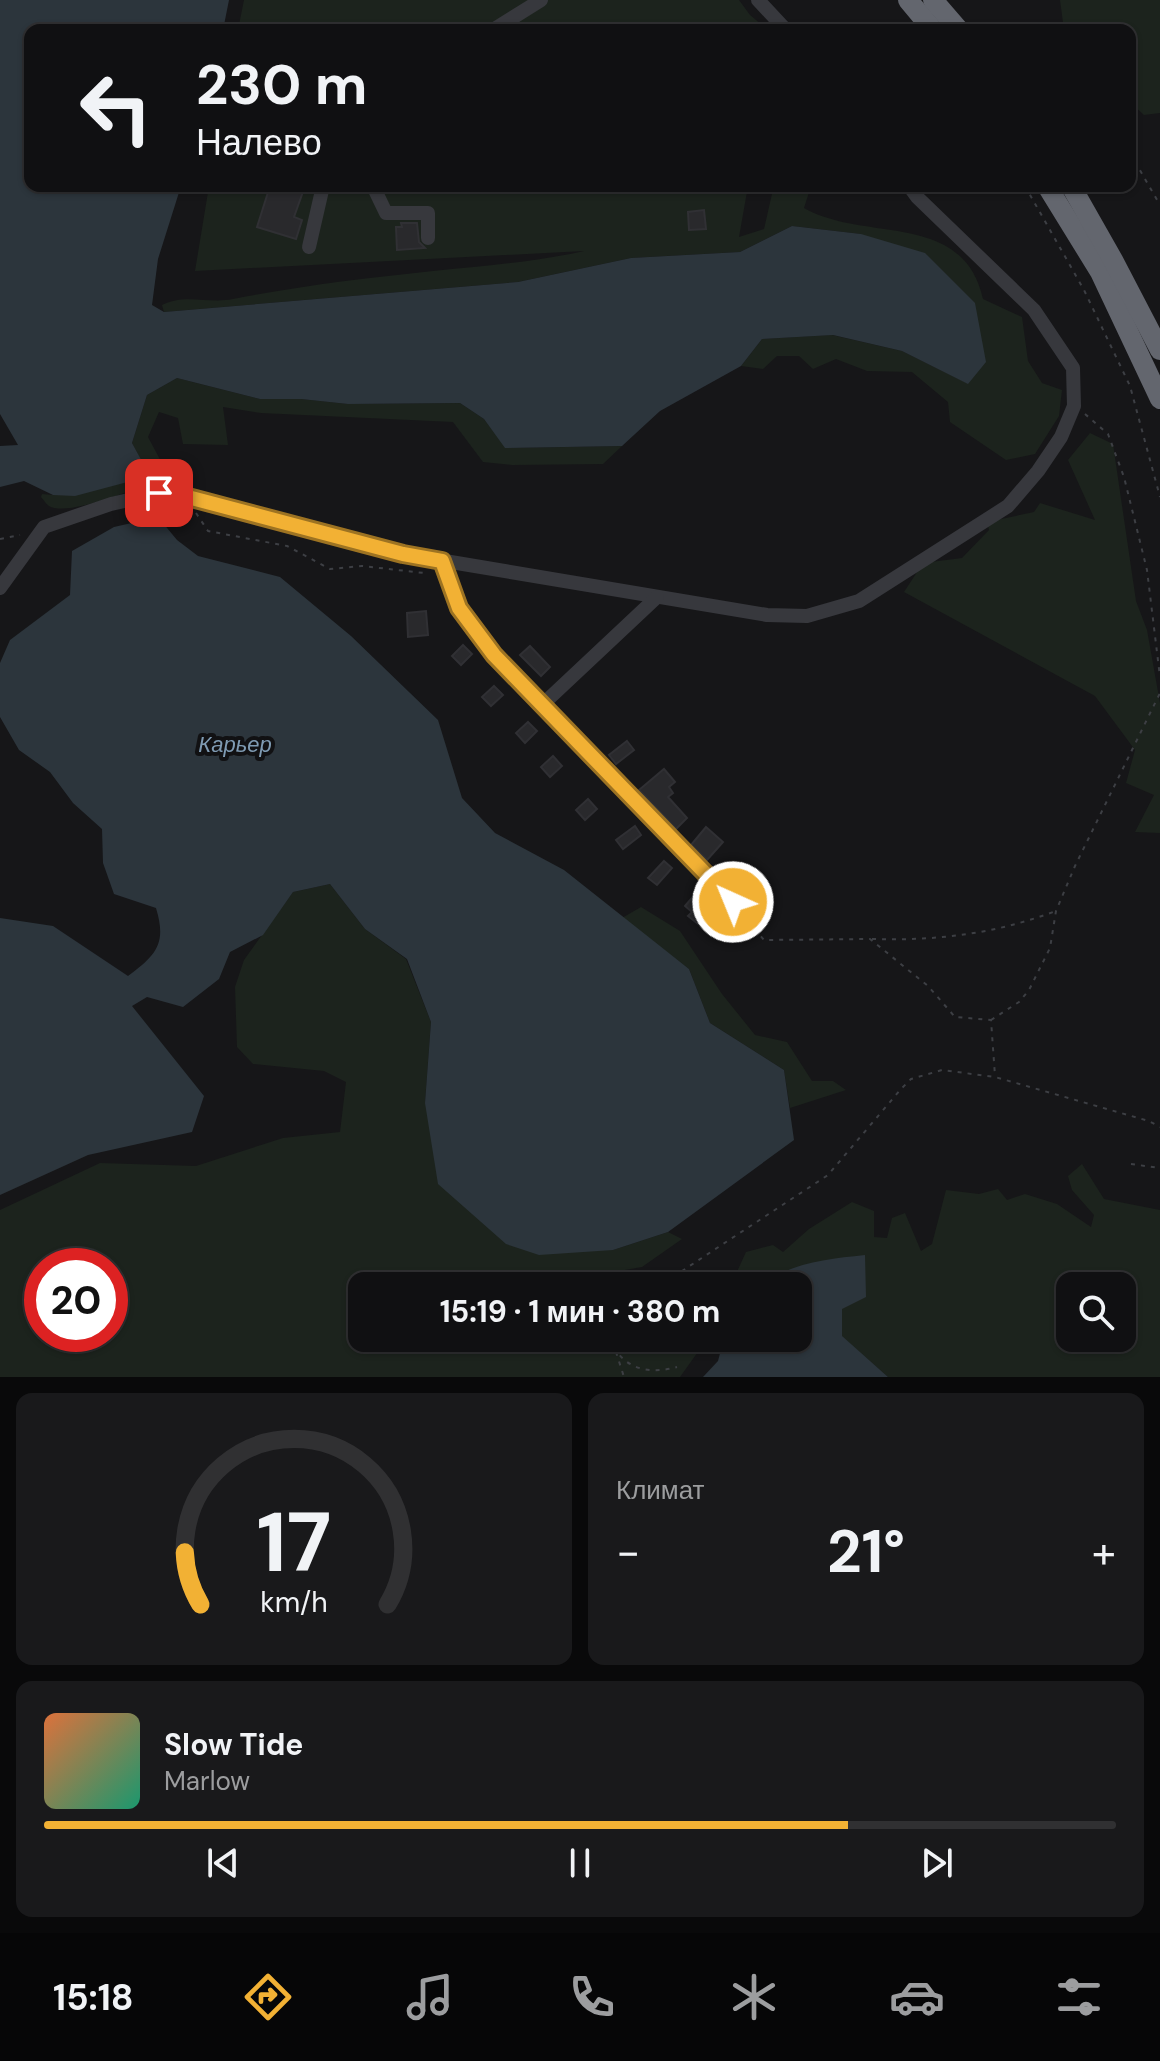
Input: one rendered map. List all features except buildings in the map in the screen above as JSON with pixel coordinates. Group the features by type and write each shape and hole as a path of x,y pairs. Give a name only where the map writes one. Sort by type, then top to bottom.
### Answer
{"highway":[{"path":"908,0 928,24"},
{"path":"933,0 954,24"},
{"path":"1051,192 1100,272 1160,399"},
{"path":"1074,192 1160,350"}],"lane":[{"path":"503,24 541,0"},
{"path":"758,0 780,24"},
{"path":"309,247 322,192"},
{"path":"376,192 386,213 428,213 428,238"},
{"path":"0,588 44,527 111,504 159,493 184,496 403,554 438,567 767,615 807,616 859,601 1008,506 1038,471 1061,437 1074,406 1073,368 1034,310 913,192"},
{"path":"438,567 459,608 494,655 733,902"},
{"path":"542,705 657,597"}],"path":[{"path":"1136,163 1160,205"},
{"path":"1028,192 1084,290 1130,386 1160,497"},
{"path":"1074,406 1108,434 1124,477 1147,570 1160,677"},
{"path":"184,496 208,531 287,546 330,569 362,566 438,567"},
{"path":"870,939 905,964 955,1017 991,1020 1019,1002 1029,990 1050,948 1056,911 1160,693"},
{"path":"733,902 764,940 951,938 1023,923 1056,911"},
{"path":"991,1020 995,1077"},
{"path":"679,1272 828,1175 911,1079 942,1070 995,1077 1149,1121 1160,1127"},
{"path":"1131,1164 1160,1168"},
{"path":"615,1352 624,1377"},
{"path":"616,1352 638,1368 654,1372 677,1367"}],"shaded area":[{"path":"244,0 739,0 761,24 239,24"},
{"path":"1060,0 1160,0 1160,113 1144,115 1136,108 1136,24 1063,24"},
{"path":"208,192 747,192 739,237 764,229 773,192 809,192 804,208 829,218 934,240 955,252 972,271 983,299 1022,317 1028,361 1042,383 1062,390 1059,416 1035,454 1006,460 950,422 948,402 912,372 867,371 836,359 813,369 799,356 777,356 763,369 741,366 762,339 832,335 902,351 967,383 861,234 792,226 740,252 631,258 518,282 164,312 162,305 179,300 224,300 584,251 195,271"},
{"path":"177,378 260,399 348,404 460,403 484,419 506,448 622,446 603,464 512,465 483,462 453,422 261,413 223,407 228,445 183,444 178,418 159,412 148,437 163,465 154,482 71,508 47,504 42,494 53,495 149,476 132,443 147,395"},
{"path":"1090,433 1113,444 1136,601 1147,630 1160,703 1160,833 1135,832 1154,795 1126,783 1135,750 1095,696 904,592 923,563 962,558 989,530 987,522 1034,512 1040,503 1095,520 1068,460"},
{"path":"330,884 365,929 406,959 431,1022 425,1103 613,1250 668,1232 682,1239 642,1267 614,1272 348,1272 348,1352 698,1352 680,1377 0,1377 0,1210 100,1163 196,1166 283,1138 340,1132 346,1082 324,1071 253,1064 237,1047 235,987 244,960 293,892"},
{"path":"641,907 680,931 722,994 755,1035 787,1042 812,1081 833,1081 846,1090 790,1108 784,1070 710,1023 689,969 622,918"},
{"path":"1082,1164 1104,1199 1160,1210 1160,1377 888,1377 842,1337 842,1309 812,1291 812,1272 737,1272 746,1252 773,1245 783,1252 809,1229 852,1202 874,1211 874,1237 887,1238 892,1218 905,1213 921,1251 932,1244 946,1190 979,1194 998,1189 1007,1200 1025,1194 1057,1204 1091,1227 1094,1215 1072,1190 1068,1176"}],"water":[{"path":"0,0 229,0 224,24 24,24 24,192 179,192 158,259 152,305 164,312 518,282 631,258 740,252 792,226 861,234 925,253 975,303 986,362 968,384 902,351 833,335 762,339 741,366 660,411 622,446 505,448 484,419 460,403 348,404 260,399 177,378 147,395 132,443 150,476 75,496 53,495 24,481 0,487 0,446 18,445 0,414"},
{"name":"Карьер","path":"158,517 177,540 198,556 280,577 351,636 438,720 462,798 495,833 564,870 689,969 710,1023 784,1070 794,1140 668,1232 613,1250 539,1255 506,1244 438,1184 425,1103 431,1022 407,959 365,929 330,884 293,892 263,935 230,952 219,979 183,1007 147,997 132,1006 204,1096 192,1132 88,1155 0,1195 0,918 53,926 128,976 146,962 157,948 160,931 156,908 114,894 103,863 102,829 73,803 50,772 19,750 0,717 0,663 10,640 70,595 72,551 114,527"},
{"path":"865,1255 866,1297 842,1309 842,1336 888,1377 703,1377 718,1361 720,1352 812,1352 812,1272 783,1272 823,1261"}],"route":[{"path":"159,493 184,496 403,554 442,561 459,608 494,655 733,902"}]}
